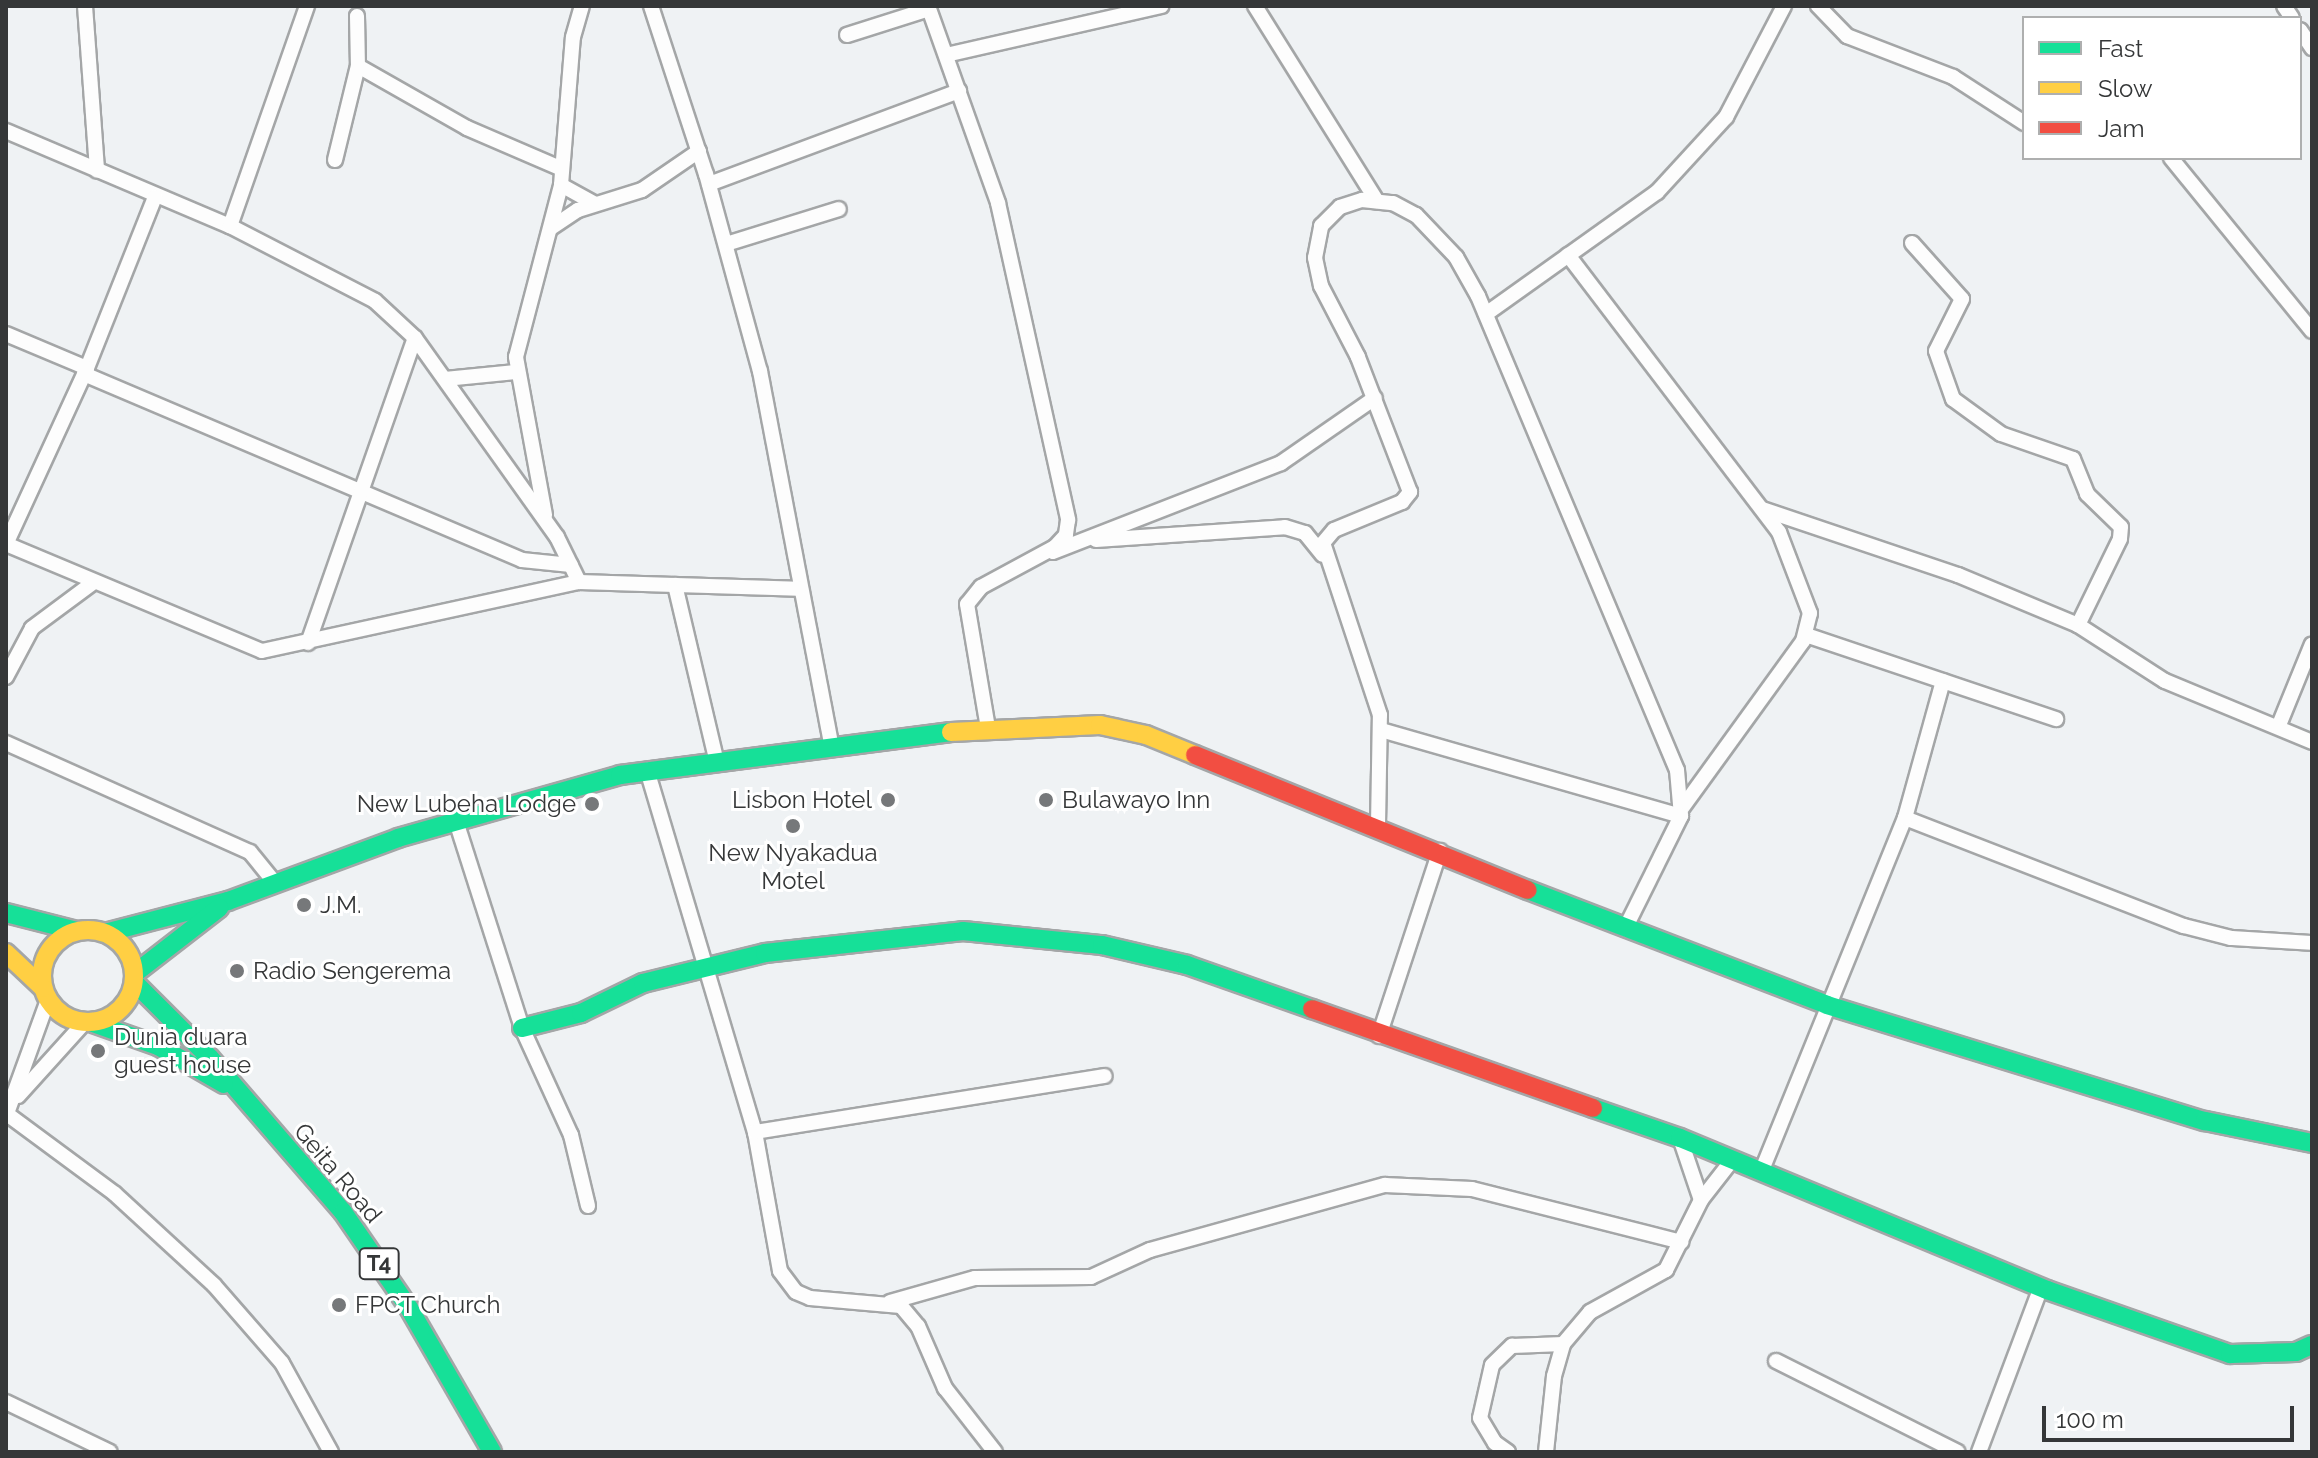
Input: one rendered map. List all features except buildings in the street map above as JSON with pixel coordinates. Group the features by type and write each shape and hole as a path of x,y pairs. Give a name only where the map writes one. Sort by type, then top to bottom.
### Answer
{"main road":[{"path":"6,913 77,931 105,933 228,901 456,821 647,770 831,744 1068,722 1146,735 1378,825 1625,929 1827,1005 2205,1121 2312,1143"},
{"path":"89,1023 120,1009 134,978 228,901"},
{"path":"45,994 48,952 77,931"},
{"path":"522,1028 581,1013 631,987 765,953 963,931 1035,936 1173,961 1379,1036 1680,1138 2041,1287 2230,1354 2296,1352 2312,1345"},
{"name":"Geita Road","path":"105,933 130,957 134,978 343,1212 409,1308 492,1452"},
{"name":"Geita Road","path":"6,953 63,1016 158,1046 240,1094"}],"street":[{"path":"85,6 97,171"},
{"path":"230,226 307,6"},
{"path":"547,523 516,372 561,185 573,37 582,6"},
{"path":"651,6 709,184 760,371 799,589 831,744"},
{"path":"946,55 1161,6"},
{"path":"1255,6 1377,201"},
{"path":"1486,314 1657,192 1712,134 1741,93 1784,6"},
{"path":"1818,6 1847,36 1953,77 2022,122"},
{"path":"847,35 928,7 981,147 1016,269 1068,520 1066,535 1043,555"},
{"path":"335,160 358,66 357,16"},
{"path":"358,66 467,128 562,169"},
{"path":"709,184 959,91"},
{"path":"6,131 155,197 230,226 357,289 415,338 547,523 579,582"},
{"path":"551,228 595,204 642,190 699,151"},
{"path":"2173,160 2312,331"},
{"path":"561,185 595,204"},
{"path":"155,197 85,371 6,544 251,649 308,643 579,582 799,589"},
{"path":"1378,825 1381,730 1377,701 1329,562 1326,535 1402,502 1410,492 1375,398 1321,286 1315,258 1321,226 1340,207 1377,201 1393,203 1428,226 1456,257 1486,314 1677,770 1682,811"},
{"path":"726,244 839,209"},
{"path":"1912,243 1962,299 1936,351 1953,399 2001,434 2073,459 2087,494 2121,527 2078,625"},
{"path":"1568,255 1761,509 1794,562 1810,613 1806,635 1682,811 1625,929"},
{"path":"6,334 522,560 571,565"},
{"path":"308,643 415,338"},
{"path":"445,379 516,372"},
{"path":"988,728 967,604 981,587 1043,555 1281,463 1375,398"},
{"path":"1761,509 1958,575 2078,625 2165,681 2279,725 2312,742"},
{"path":"1080,541 1285,527 1308,535 1329,562"},
{"path":"6,677 32,628 94,582"},
{"path":"675,585 716,758"},
{"path":"1806,635 2056,719"},
{"path":"2279,725 2312,644"},
{"path":"1762,1170 1905,818 1943,681"},
{"path":"1381,730 1682,811"},
{"path":"6,743 250,852 275,883"},
{"path":"647,770 755,1132 773,1249 787,1282 810,1298 890,1302 975,1278 1091,1277 1150,1250 1385,1185 1472,1189 1681,1242"},
{"path":"1905,818 2184,926 2231,938 2312,943"},
{"path":"456,821 522,1028 571,1135 588,1206"},
{"path":"1379,1036 1440,851"},
{"path":"9,1111 45,994"},
{"path":"9,1111 89,1023"},
{"path":"755,1132 1105,1076"},
{"path":"9,1111 115,1194 214,1285 282,1363 331,1452"},
{"path":"1680,1138 1701,1200"},
{"path":"1546,1452 1554,1376 1563,1344 1590,1312 1666,1270 1701,1200 1733,1159"},
{"path":"1979,1452 2041,1287"},
{"path":"890,1302 918,1326 945,1388 995,1452"},
{"path":"1508,1452 1495,1443 1480,1418 1492,1365 1512,1346 1563,1344"},
{"path":"1776,1361 1958,1452"},
{"path":"6,1402 80,1447 110,1452"}],"traffic: fast":[{"path":"105,933 228,901 398,838 620,775 951,732"},
{"path":"1528,890 1827,1005 2205,1121 2312,1143"},
{"path":"134,974 219,908"},
{"path":"6,913 77,931"},
{"path":"522,1028 581,1013 643,983 765,953 963,931 1102,945 1187,965 1312,1009"},
{"path":"134,982 210,1058 343,1212 409,1308 492,1452"},
{"path":"93,1023 158,1046 224,1084"},
{"path":"1593,1108 1680,1138 2047,1290 2230,1354 2296,1352 2312,1345"}],"traffic: slow":[{"path":"951,732 1100,725 1146,735 1195,755"},
{"path":"88,930 106,933 121,943 131,958 134,976 131,994 121,1009 106,1019 88,1022 70,1019 55,1009 45,994 42,976 45,958 55,943 70,933 88,930"},
{"path":"6,953 43,988"}],"traffic: jam":[{"path":"1195,755 1528,890"},
{"path":"1312,1009 1593,1108"}],"place":[{"name":"Lisbon Hotel","path":"888,800"},
{"name":"Bulawayo Inn","path":"1046,800"},
{"name":"New Lubeha Lodge","path":"592,804"},
{"name":"New Nyakadua Motel","path":"793,826"},
{"name":"J.M.","path":"304,905"},
{"name":"Radio Sengerema","path":"237,971"},
{"name":"Dunia duara guest house","path":"98,1051"},
{"name":"FPCT Church","path":"339,1305"}]}
